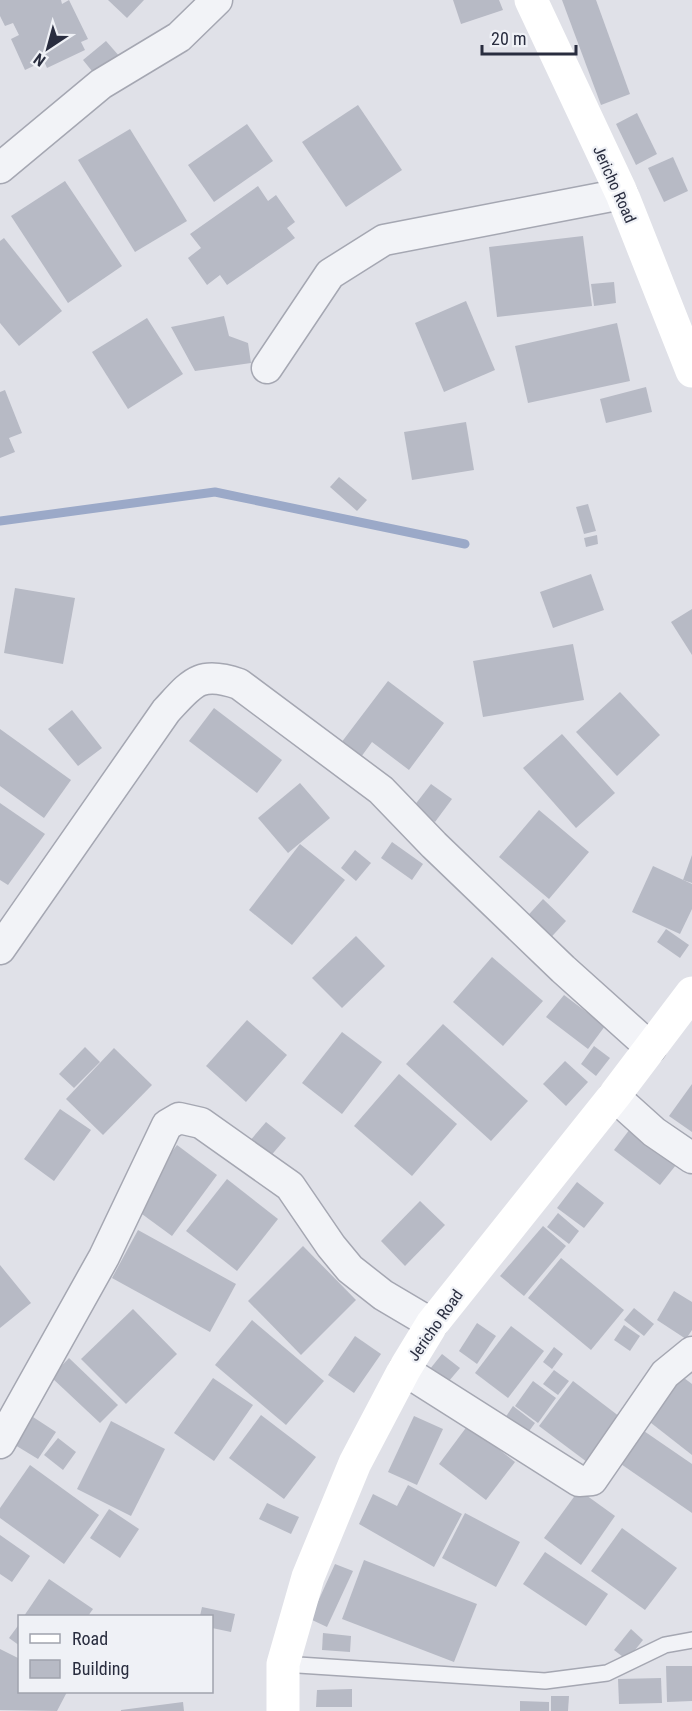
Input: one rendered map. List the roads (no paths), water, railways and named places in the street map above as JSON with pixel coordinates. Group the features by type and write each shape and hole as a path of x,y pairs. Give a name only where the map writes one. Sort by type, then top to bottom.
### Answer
{"street":[{"path":"0,168 101,84 179,37 217,0"},
{"name":"Jericho Road","path":"531,0 685,335 692,371"},
{"path":"267,368 330,274 384,240 622,194"},
{"path":"0,949 166,711 192,683 204,677 222,678 239,684 381,790 434,845 554,961 651,1048"},
{"name":"Jericho Road","path":"283,1711 283,1664 308,1577 355,1463 404,1370 432,1324 614,1096 692,993"},
{"path":"614,1096 654,1132 692,1158"},
{"path":"0,1443 104,1257 151,1154 172,1120 190,1119 201,1123 290,1186 331,1246 350,1269 383,1295 432,1324"},
{"path":"404,1370 586,1483 592,1480 664,1374 692,1352"}],"lane":[{"path":"283,1664 545,1681 583,1678 607,1673 665,1645 692,1640"}],"waterway":[{"path":"0,521 215,492 465,544"}]}
